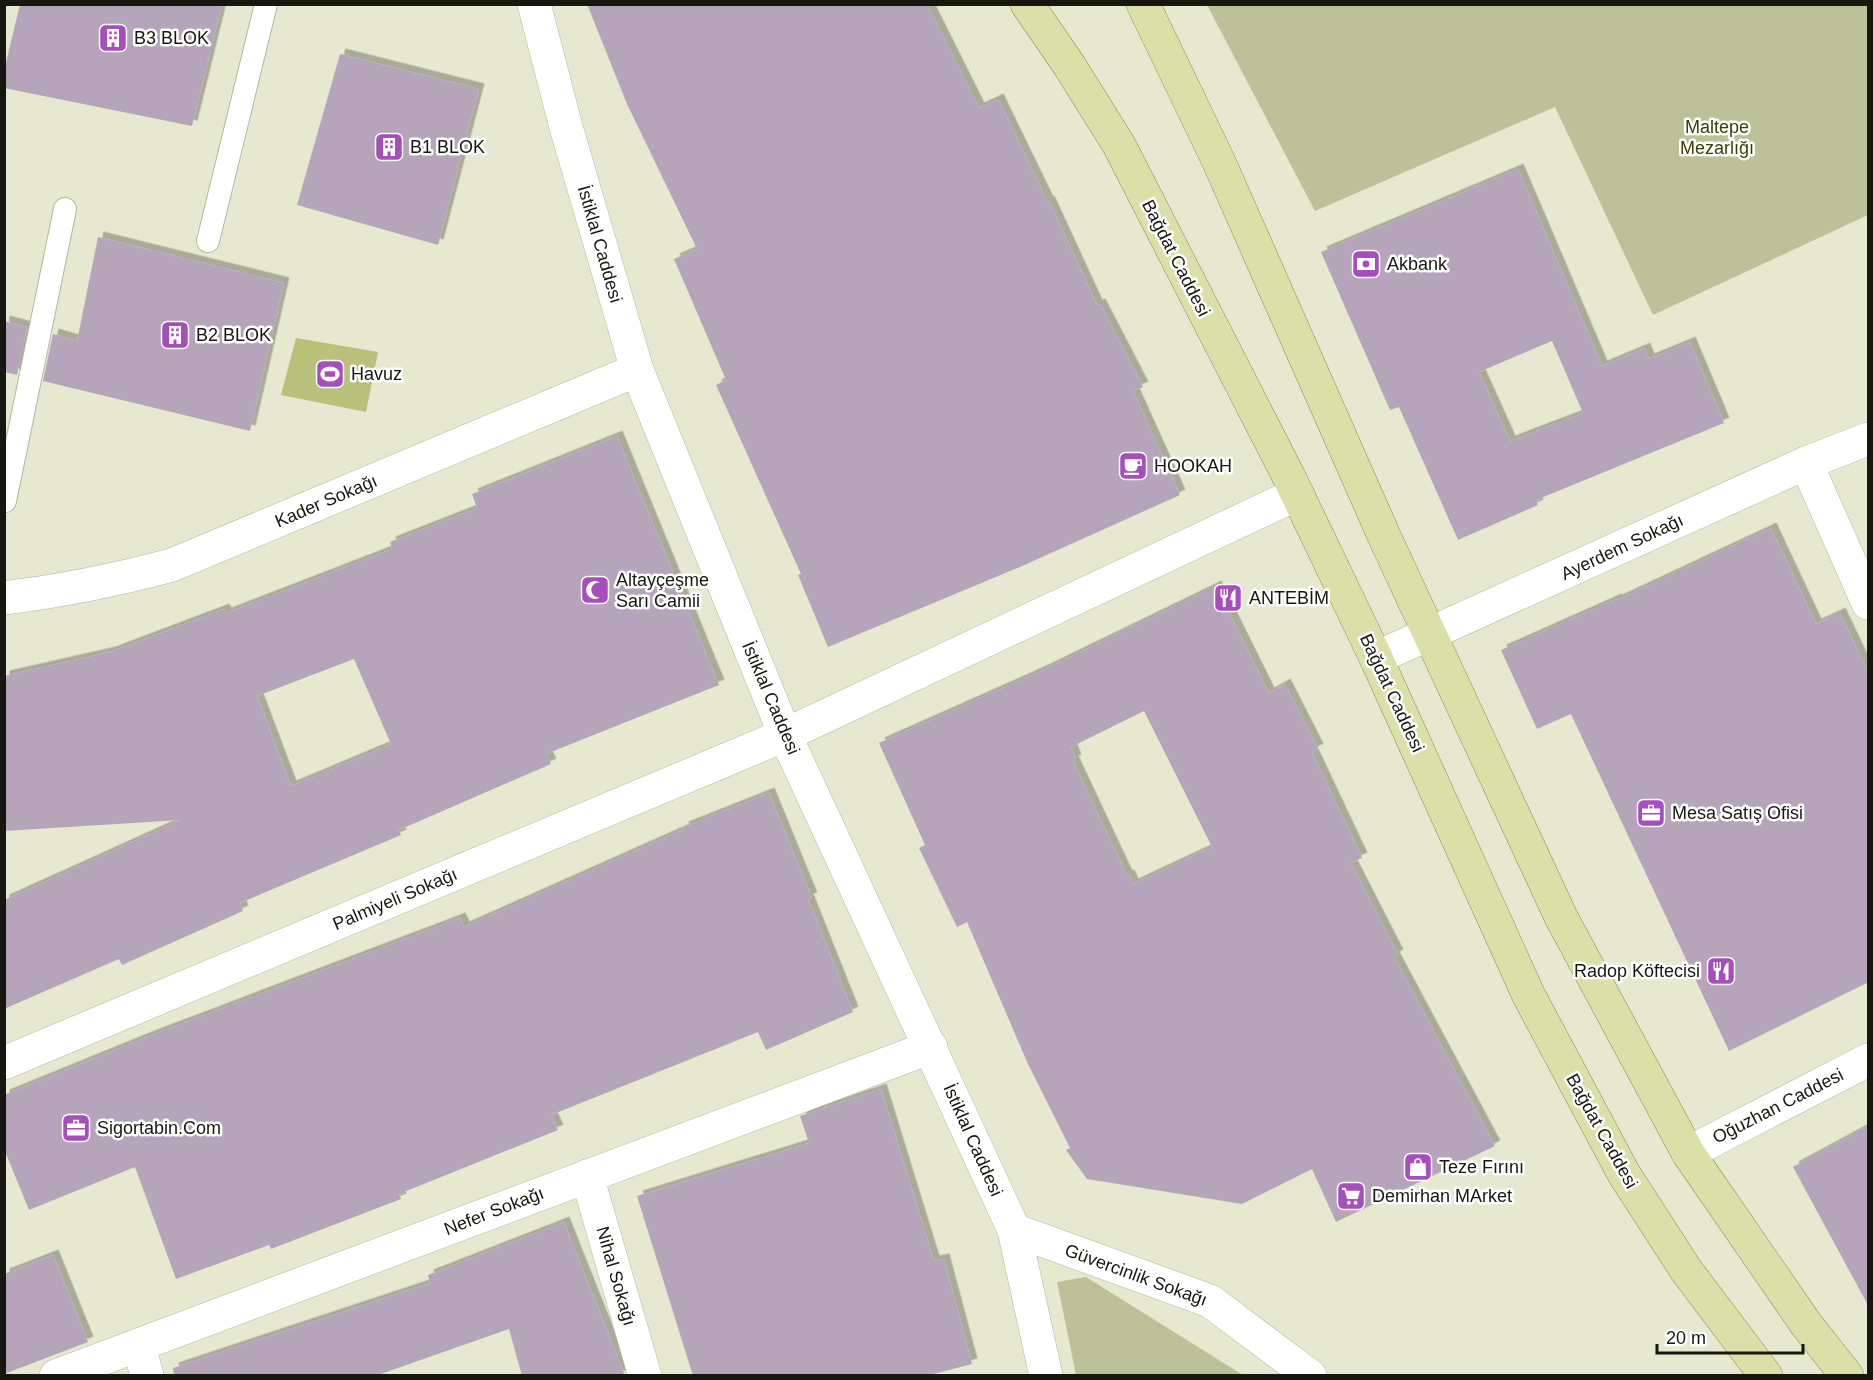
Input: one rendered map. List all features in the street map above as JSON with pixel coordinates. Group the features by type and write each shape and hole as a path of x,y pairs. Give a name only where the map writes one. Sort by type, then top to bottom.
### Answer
{"main road":[{"name":"Bağdat Caddesi","path":"1027,4 1069,64 1119,144 1297,494 1376,658 1529,996 1624,1174 1686,1270 1766,1376"},
{"path":"1143,4 1219,162 1385,538 1561,917 1688,1153 1806,1324 1847,1376"}],"street":[{"name":"İstiklal Caddesi","path":"534,4 566,127 637,370 785,735 1014,1230 1046,1376"},
{"name":"Kader Sokağı","path":"4,598 64,591 172,565 637,370"},
{"name":"Ayerdem Sokağı","path":"1376,658 1806,462 1869,440"},
{"path":"1806,462 1869,603"},
{"name":"Palmiyeli Sokağı","path":"4,1063 785,735 1297,494"},
{"name":"Nefer Sokağı","path":"56,1376 143,1360 587,1176 931,1047"},
{"name":"Oğuzhan Caddesi","path":"1688,1153 1869,1060"},
{"name":"Nihal Sokağı","path":"587,1176 645,1376"},
{"name":"Güvercinlik Sokağı","path":"1014,1230 1210,1301 1310,1376"}],"lane":[{"path":"208,241 266,4"},
{"path":"5,501 65,209"}],"green space":[{"name":"Maltepe Mezarlığı","path":"1207,5 1868,5 1868,215 1653,315 1555,107 1315,211"},
{"path":"1086,1277 1243,1375 1076,1375 1057,1282"}],"shaded area":[{"name":"Havuz","path":"296,338 378,352 366,412 281,395"}],"building":[{"name":"B3 BLOK","path":"20,4 222,4 192,126 4,88 4,71"},
{"path":"587,4 927,4 979,108 998,99 1097,305 1100,304 1143,387 1133,391 1180,495 1020,567 828,647 798,575 801,574 716,385 726,380 674,259 697,249 627,104"},
{"name":"B1 BLOK","path":"340,54 479,89 438,245 297,205"},
{"path":"1518,169 1602,366 1645,348 1649,359 1690,342 1724,423 1536,500 1538,505 1458,540 1399,407 1390,410 1321,252","holes":["1552,341 1583,413 1510,441 1479,372"]},
{"name":"B2 BLOK","path":"98,237 284,283 250,431 43,381 53,334 77,341"},
{"path":"4,321 27,327 17,375 4,372"},
{"path":"617,436 719,685 546,754 551,764 399,830 401,835 240,903 243,911 122,965 119,959 4,1009 4,900 181,820 4,831 4,676 110,652 224,609 226,613 392,549 390,542 477,508 472,494","holes":["354,659 391,744 291,786 257,696"]},
{"path":"1771,528 1816,624 1840,613 1869,674 1869,982 1729,1051 1571,714 1537,729 1501,650 1617,600"},
{"path":"1216,586 1269,693 1285,684 1318,749 1312,752 1362,858 1351,863 1398,955 1394,957 1495,1146 1336,1222 1312,1169 1242,1204 1087,1179 1066,1150 1070,1148 1028,1064 967,922 957,927 919,848 925,845 879,743 1043,670","holes":["1144,711 1212,847 1133,884 1129,875 1127,876 1073,761 1076,760 1071,747"]},
{"path":"769,793 812,898 808,899 853,1012 766,1050 758,1032 551,1115 558,1130 399,1194 401,1199 271,1249 269,1245 176,1279 135,1167 29,1210 4,1149 4,1095 149,1036 460,918 464,927 684,829 683,827"},
{"path":"881,1089 934,1261 944,1259 972,1364 926,1376 693,1376 637,1196 809,1143 800,1116"},
{"path":"1869,1126 1869,1307 1793,1167"},
{"path":"564,1222 625,1376 522,1376 509,1329 375,1376 174,1376 173,1368 430,1283 428,1275"},
{"path":"53,1255 88,1342 4,1374 4,1274"}],"place":[{"name":"B3 BLOK","path":"113,38"},
{"name":"B1 BLOK","path":"389,147"},
{"name":"Akbank","path":"1366,264"},
{"name":"B2 BLOK","path":"175,335"},
{"name":"Havuz","path":"330,374"},
{"name":"HOOKAH","path":"1133,466"},
{"name":"Altayçeşme Sarı Camii","path":"595,590"},
{"name":"ANTEBİM","path":"1228,598"},
{"name":"Mesa Satış Ofisi","path":"1651,813"},
{"name":"Radop Köftecisi","path":"1721,971"},
{"name":"Sigortabin.Com","path":"76,1128"},
{"name":"Teze Fırını","path":"1418,1167"},
{"name":"Demirhan MArket","path":"1351,1196"}]}
